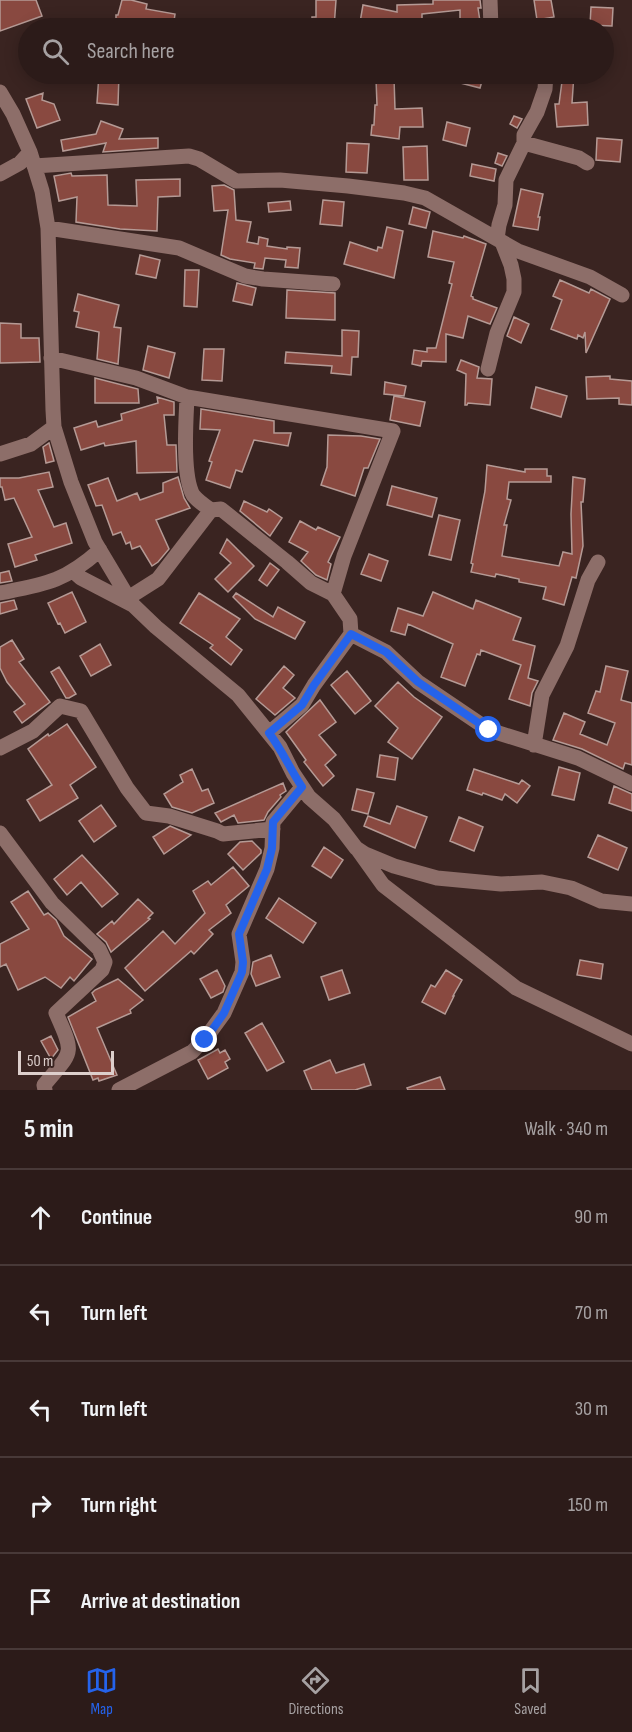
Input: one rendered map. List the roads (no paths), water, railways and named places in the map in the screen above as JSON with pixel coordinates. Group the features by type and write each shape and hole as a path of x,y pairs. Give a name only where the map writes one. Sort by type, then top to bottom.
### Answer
{"street":[{"path":"490,0 491,18"},
{"path":"488,369 496,333 514,292 511,265 500,241 499,225 505,205 506,180 524,143 524,135 537,112 545,84"},
{"path":"0,92 13,114 32,159 42,191 48,228 54,427 71,482 100,550 130,601 156,627 238,695 280,747 302,787 334,819 383,885 516,988 632,1044"},
{"path":"524,143 579,158 587,163"},
{"path":"0,174 32,159 189,156 199,159 236,181 280,180 404,193 425,198 518,251 590,277 622,295"},
{"path":"48,228 179,248 245,276 333,284"},
{"path":"51,358 136,378 187,397 393,432 344,556 333,594"},
{"path":"187,397 186,447 188,479 193,495 211,510 221,509 311,583 333,594 350,619 351,634 302,705 269,733"},
{"path":"0,454 31,444 54,427"},
{"path":"130,601 158,579 211,510"},
{"path":"0,593 42,585 74,572 100,550"},
{"path":"534,745 542,695 567,646 588,580 598,562"},
{"path":"74,572 81,578 130,601"},
{"path":"351,634 386,652 418,682 489,730 578,758 632,784"},
{"path":"0,748 33,731 60,706 81,711 127,788 146,813 169,816 223,834 273,829"},
{"path":"119,1090 192,1052 205,1040 224,1013 242,972 239,934 267,869 276,817 302,787"},
{"path":"2,843 52,903 99,949 105,962 102,970 57,1013 70,1049 67,1057 44,1085 45,1090"},
{"path":"356,848 364,854 394,866 437,878 501,884 542,882 571,888 601,901 632,904"}]}
